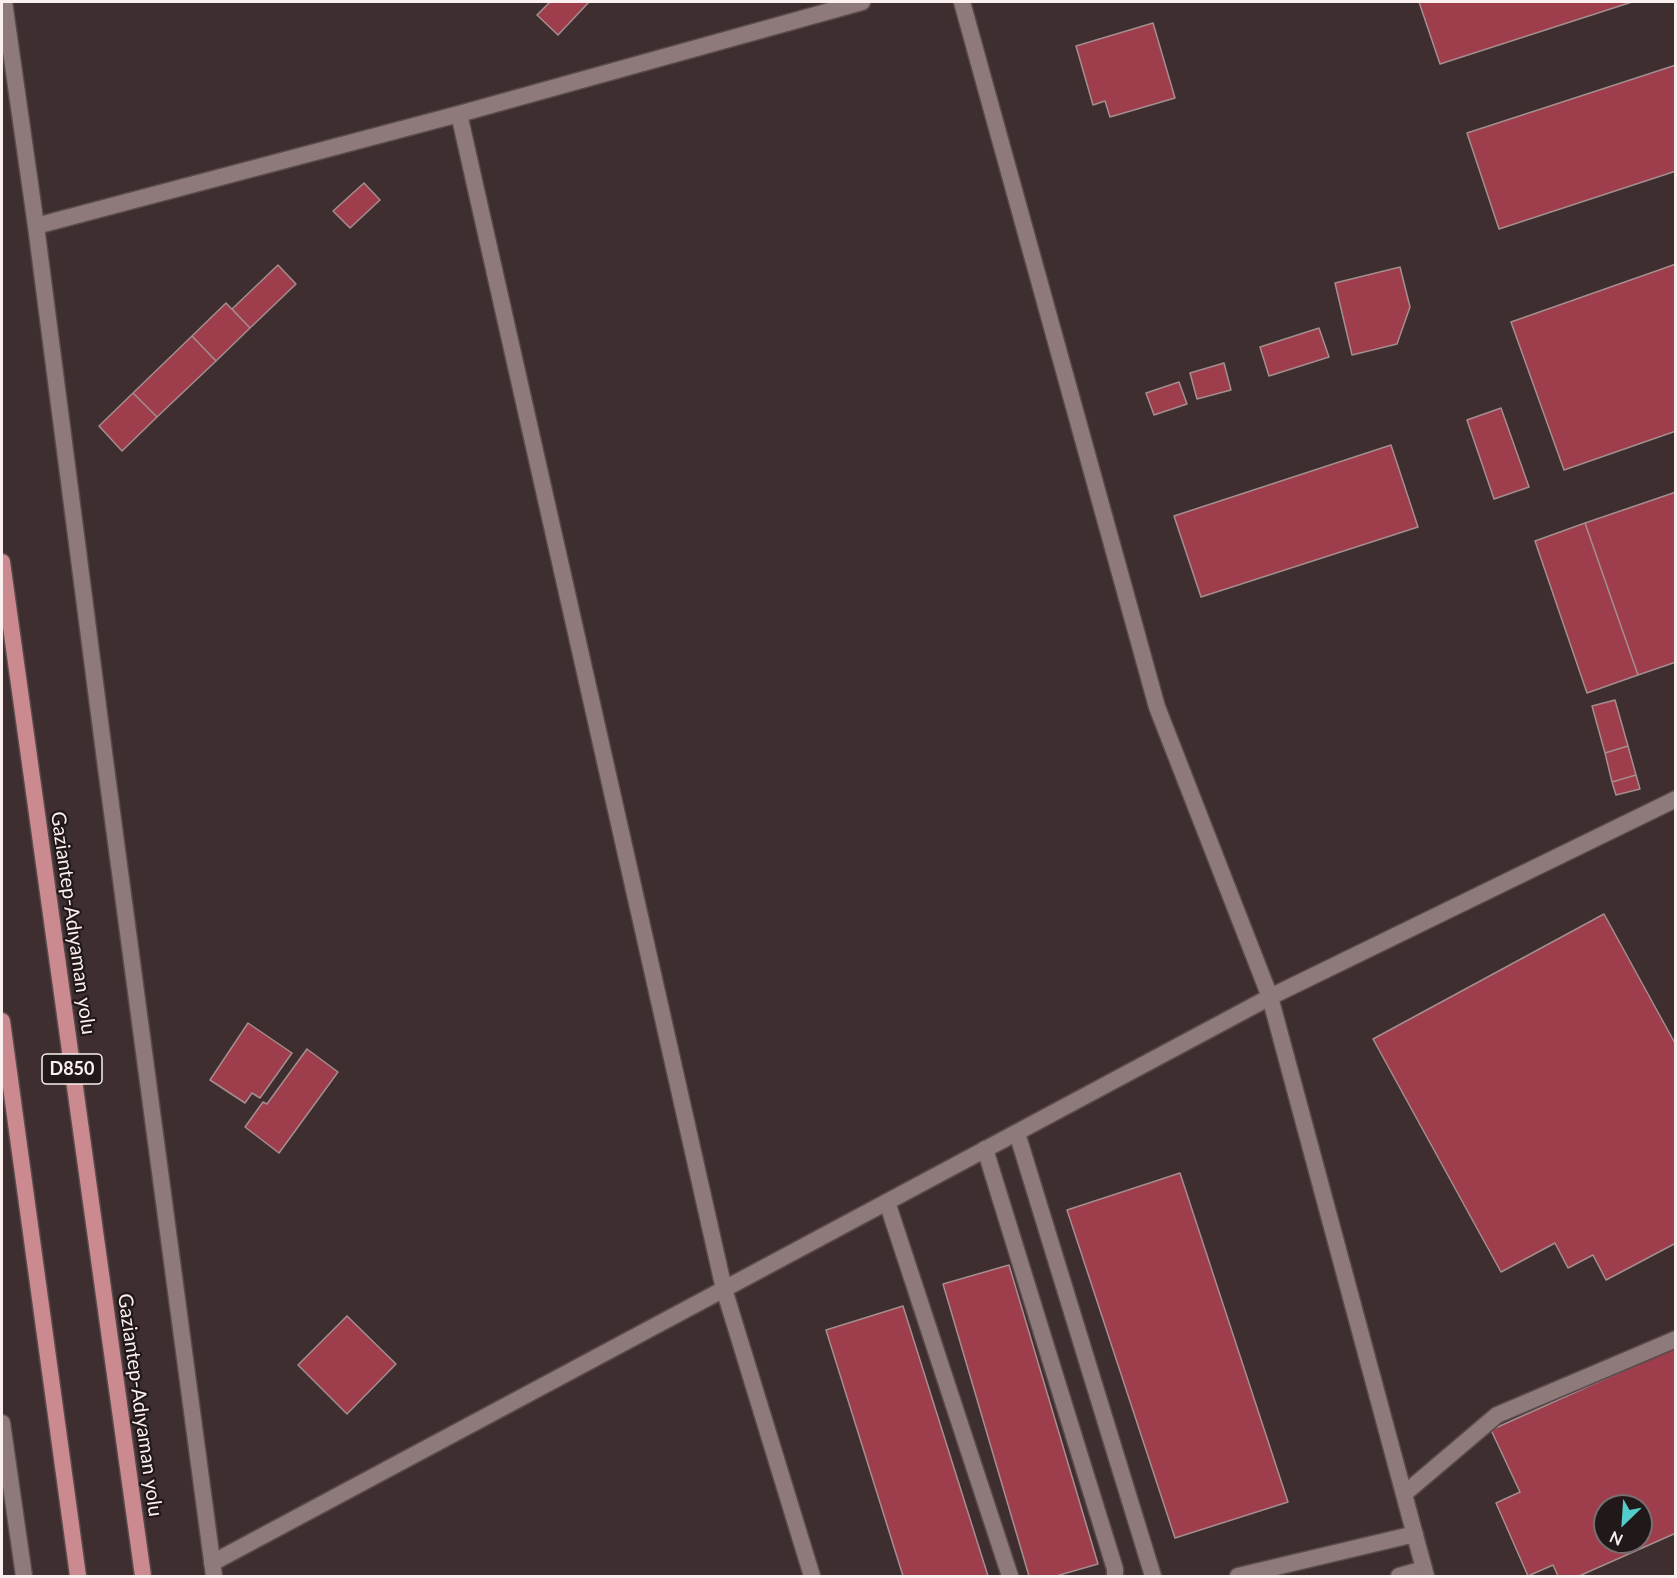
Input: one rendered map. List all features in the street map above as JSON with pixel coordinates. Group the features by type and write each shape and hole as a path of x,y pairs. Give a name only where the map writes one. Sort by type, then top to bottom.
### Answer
{"highway":[{"name":"Gaziantep-Adıyaman yolu","path":"2,561 143,1576"},
{"path":"2,1021 78,1576"}],"street":[{"path":"4,2 36,226 213,1570 724,1289 1270,997 1676,799"},
{"path":"36,226 459,114 862,2"},
{"path":"964,2 1158,706 1270,997 1425,1573 1399,1576"},
{"path":"459,114 724,1289 812,1576"},
{"path":"1017,1133 1153,1576"},
{"path":"985,1149 1115,1569 1115,1576"},
{"path":"887,1202 1010,1576"},
{"path":"1404,1494 1497,1415 1676,1339"},
{"path":"2,1423 24,1576"},
{"path":"1238,1576 1414,1534"}],"building":[{"path":"550,2 589,2 558,35 537,15"},
{"path":"1419,2 1632,2 1440,64"},
{"path":"1153,23 1175,98 1110,117 1105,101 1093,105 1076,46"},
{"path":"1676,65 1676,171 1499,229 1467,133"},
{"path":"364,183 380,200 350,228 333,211"},
{"path":"1676,264 1676,431 1564,470 1511,322"},
{"path":"278,265 296,284 250,328 232,309"},
{"path":"1400,267 1410,307 1397,344 1352,355 1335,283"},
{"path":"226,303 250,328 216,361 192,336"},
{"path":"1319,328 1329,357 1269,376 1260,347"},
{"path":"192,336 216,361 157,417 133,393"},
{"path":"1224,363 1231,390 1197,399 1190,373"},
{"path":"1179,382 1187,404 1154,415 1146,393"},
{"path":"133,393 157,417 122,451 99,426"},
{"path":"1501,408 1529,487 1494,499 1467,420"},
{"path":"1391,445 1418,527 1201,597 1174,516"},
{"path":"1676,492 1676,662 1638,675 1585,523"},
{"path":"1585,523 1638,675 1587,693 1535,541"},
{"path":"1615,700 1628,746 1605,753 1592,706"},
{"path":"1628,746 1636,775 1612,782 1605,753"},
{"path":"1636,775 1640,789 1616,795 1612,782"},
{"path":"1604,914 1676,1045 1676,1243 1606,1280 1593,1255 1568,1268 1555,1243 1501,1272 1373,1039"},
{"path":"248,1023 292,1053 260,1098 252,1093 245,1103 210,1080"},
{"path":"307,1049 338,1072 279,1153 245,1127 263,1102 267,1104"},
{"path":"1180,1173 1288,1502 1175,1538 1067,1210"},
{"path":"1009,1265 1098,1564 1056,1576 1029,1576 943,1284"},
{"path":"903,1306 988,1576 903,1576 826,1330"},
{"path":"347,1316 396,1364 347,1414 298,1365"},
{"path":"1676,1347 1676,1533 1653,1543 1653,1494 1593,1494 1593,1554 1629,1554 1579,1576 1558,1576 1553,1565 1528,1576 1496,1503 1520,1492 1491,1430"}]}
